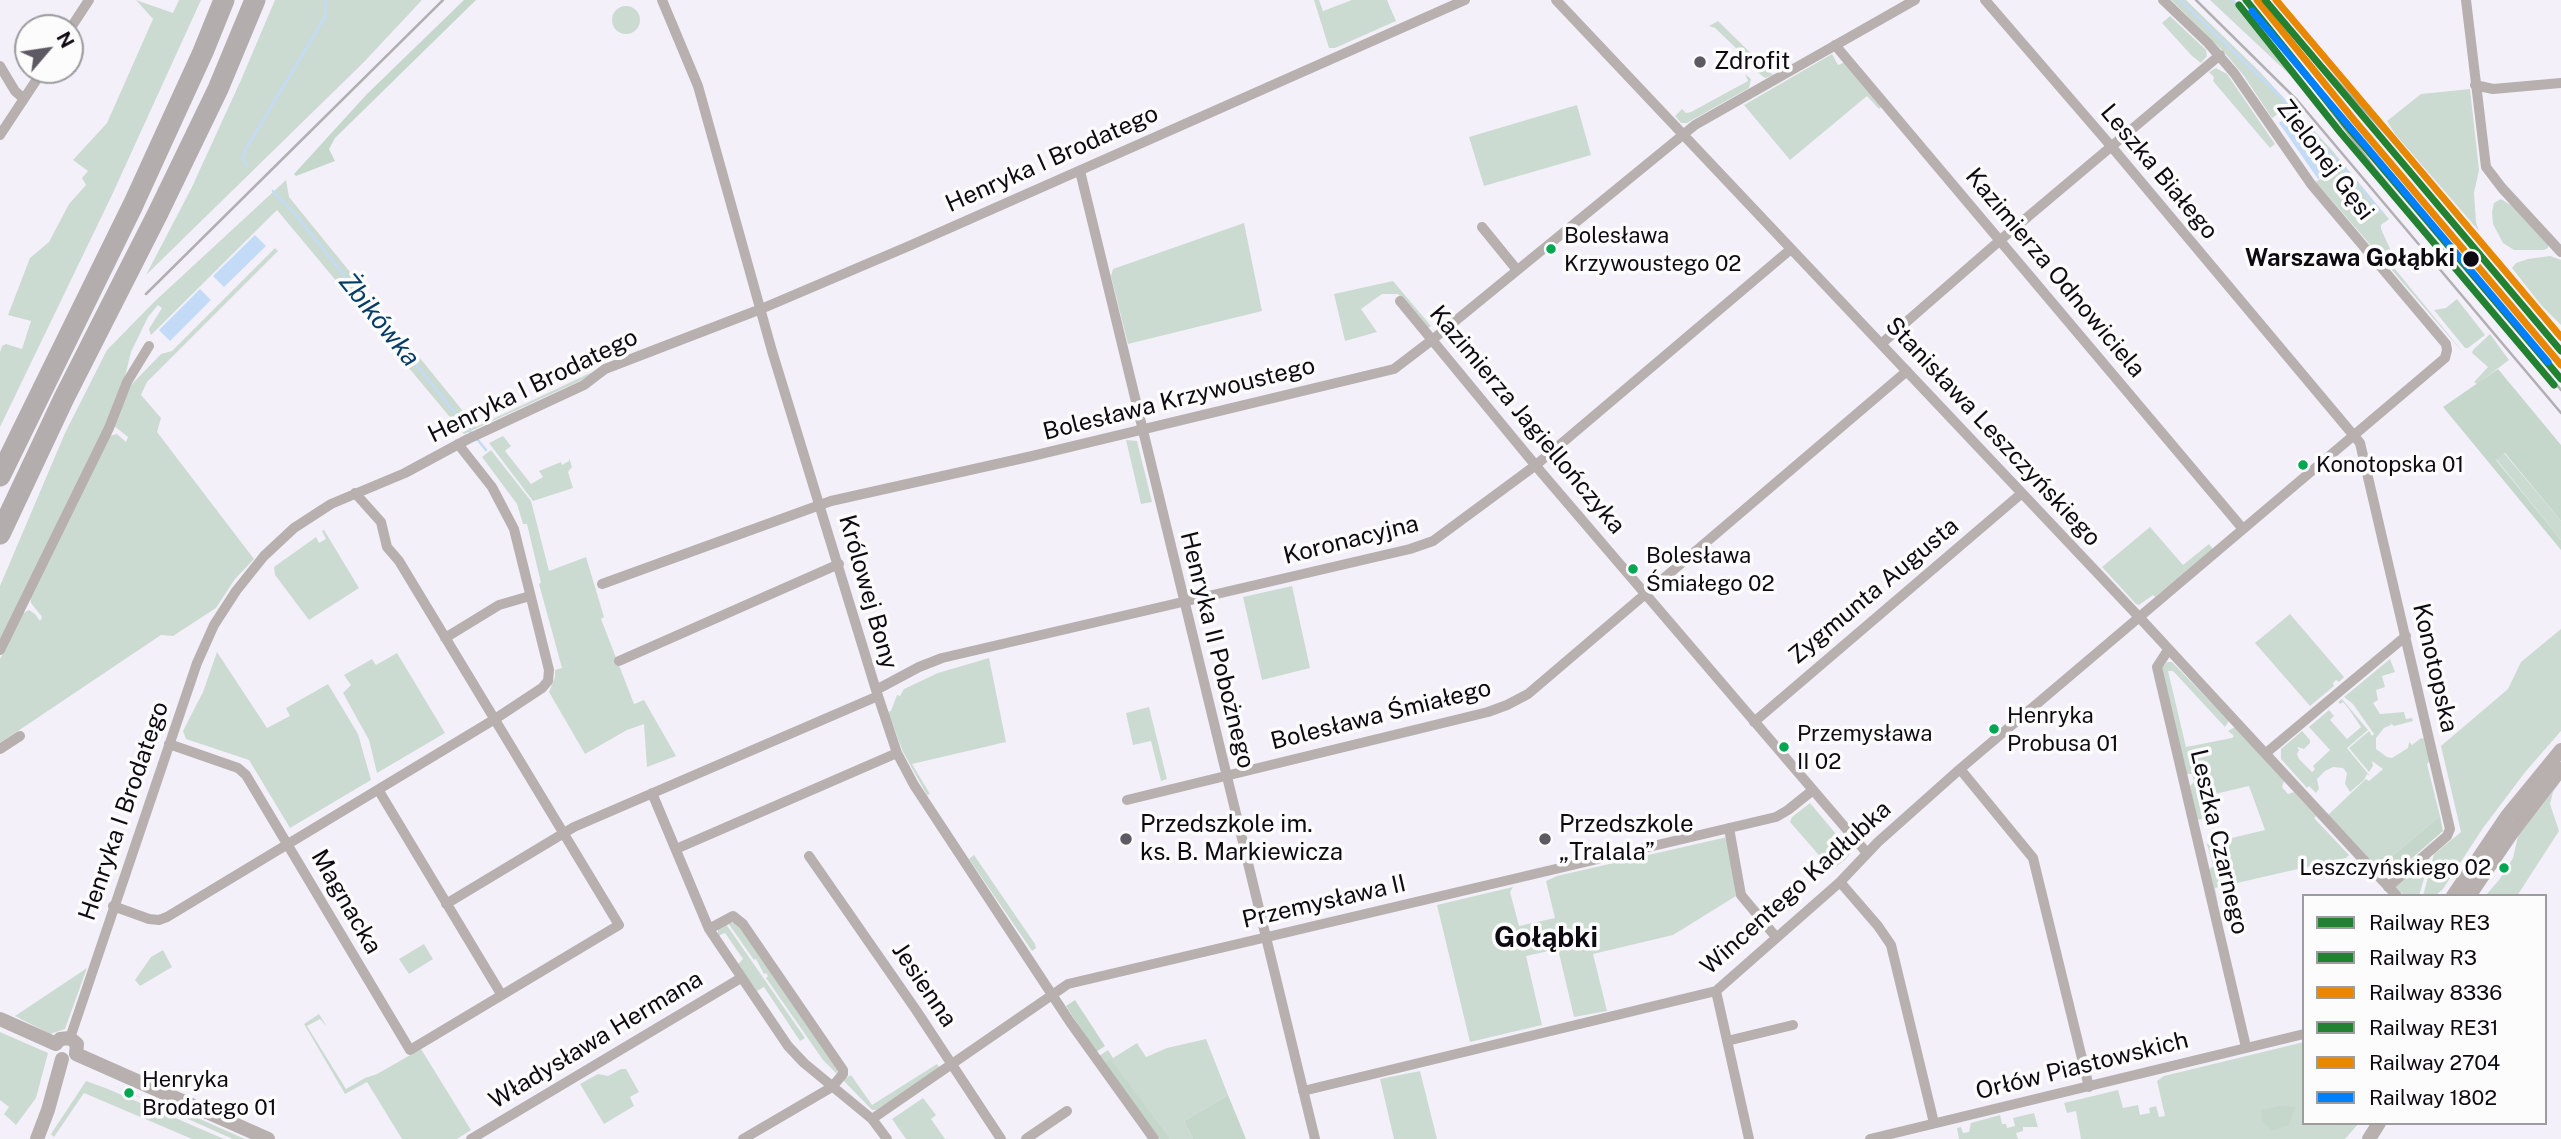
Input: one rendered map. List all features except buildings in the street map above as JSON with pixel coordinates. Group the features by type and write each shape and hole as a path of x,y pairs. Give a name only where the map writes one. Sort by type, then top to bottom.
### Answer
{"highway":[{"path":"0,476 133,205 224,0"},
{"path":"0,534 218,89 255,0"}],"street":[{"name":"Królowej Bony","path":"662,0 698,86 761,309 897,753 915,786 1052,995 1154,1139"},
{"name":"Henryka I Brodatego","path":"70,1038 197,663 214,625 236,591 264,556 294,528 331,504 405,473 584,384 605,369 761,309 1465,0"},
{"name":"Stanisława Leszczyńskiego","path":"1556,0 2139,617 2396,894"},
{"name":"Bolesława Krzywoustego","path":"602,584 821,504 1394,369 1432,341 1703,119 1915,0"},
{"name":"Leszka Białego","path":"1985,0 2355,435"},
{"name":"Zielonej Gęsi","path":"2163,0 2220,55 2311,184 2447,349"},
{"path":"2466,0 2483,159 2490,175 2561,252"},
{"name":"Kazimierza Odnowiciela","path":"1835,45 2243,529"},
{"path":"1881,344 2220,55"},
{"path":"0,66 24,99"},
{"path":"2475,85 2493,89 2561,83"},
{"path":"0,135 34,84"},
{"name":"Henryka II Pobożnego","path":"1080,171 1315,1139"},
{"path":"1482,227 1517,270"},
{"name":"Koronacyjna","path":"446,904 563,833 877,693 919,667 942,658 1410,549 1433,541 1536,465 1791,249"},
{"name":"Kazimierza Jagiellończyka","path":"1400,301 1645,594 1867,853"},
{"path":"0,650 109,428 127,382 149,346"},
{"name":"Wincentego Kadłubka","path":"1303,1091 1716,991 1840,882 1867,853 1960,769 2440,363 2447,354 2447,349"},
{"name":"Bolesława Śmiałego","path":"1127,800 1488,712 1507,705 1530,691 1907,371"},
{"name":"Konotopska","path":"2355,435 2362,451 2450,829 2448,836 2388,887"},
{"path":"113,906 159,920 495,719 542,688 548,681 549,670 510,520 463,442"},
{"name":"Zygmunta Augusta","path":"1754,722 2022,493"},
{"path":"355,494 381,522 387,547 399,561 619,925 501,995 379,790"},
{"path":"619,662 839,564"},
{"path":"445,638 499,605 530,596"},
{"path":"2266,753 2406,636"},
{"name":"Leszka Czarnego","path":"2168,649 2157,667 2246,1047"},
{"path":"0,749 20,736"},
{"name":"Magnacka","path":"169,744 238,768 246,775 410,1050 501,995"},
{"path":"2454,894 2507,816 2561,750"},
{"path":"676,849 897,753"},
{"path":"1960,769 2033,858 2089,1087"},
{"path":"2470,894 2511,834 2561,769"},
{"name":"Przemysława II","path":"872,1119 1068,984 1781,816 1813,790"},
{"path":"652,793 709,929 741,978 788,1046 872,1119 887,1139"},
{"path":"1729,828 1741,895 1776,937"},
{"name":"Jesienna","path":"810,856 1001,1139"},
{"path":"1840,882 1891,945 1934,1123"},
{"path":"709,929 733,916 743,923 843,1070 843,1074 832,1087 743,1139"},
{"name":"Władysława Hermana","path":"471,1139 741,978"},
{"path":"1716,991 1749,1139"},
{"path":"0,1019 56,1044"},
{"path":"1727,1041 1793,1025"},
{"name":"Orłów Piastowskich","path":"1870,1139 2302,1034"},
{"path":"37,1139 69,1056 77,1044 70,1038 60,1039 56,1044 56,1052 69,1056 268,1139"},
{"path":"1026,1139 1067,1111"}],"shaded area":[{"path":"136,0 173,13 179,0 201,0 112,195 0,427 0,352 6,344 22,349 31,321 8,315 30,258 49,242 69,204 86,185 82,178 88,171 73,160 107,123 153,19"},
{"path":"275,0 422,0 364,62 146,275 191,189"},
{"path":"1314,0 1319,0 1323,11 1352,0 1387,0 1396,21 1335,48 1329,48"},
{"path":"2171,0 2186,0 2259,71 2330,148 2389,219 2381,225 2381,229 2398,266 2395,269 2466,356 2316,182 2329,171 2279,113 2272,118 2225,53"},
{"path":"2210,0 2234,0 2290,75"},
{"path":"626,6 636,10 640,20 636,30 626,34 616,30 612,20 616,10"},
{"path":"2170,16 2206,50 2207,56 2201,63 2162,23"},
{"path":"1718,21 1773,75 1765,78 1757,72 1737,49 1715,28 1709,26"},
{"path":"1832,54 1838,65 1845,62 1882,106 1879,109 1867,96 1790,160 1744,105"},
{"path":"2216,68 2227,74 2275,144 2270,148 2213,81 2214,77 2209,72"},
{"path":"1745,74 1751,79 1749,88 1687,123 1681,123 1675,116 1682,109 1686,113 1691,112 1748,81"},
{"path":"2470,89 2479,170 2474,193 2479,231 2395,134 2387,121 2421,94"},
{"path":"1577,105 1591,155 1484,186 1469,137"},
{"path":"286,180 289,197 476,427 605,366 582,380 464,434 277,210 151,335 149,329 162,308 158,305 148,317 131,352 120,397 0,640 0,586 65,433 107,350 154,302"},
{"path":"2501,199 2512,206 2548,244 2548,248 2514,250 2503,243 2493,224 2492,212 2494,203"},
{"path":"1244,223 1262,311 1128,344 1111,276 1113,269"},
{"path":"275,248 278,251 147,382 141,395 161,418 157,432 254,559 235,579 216,608 173,636 161,635 0,743 0,659 22,614 29,610 40,621 42,617 31,603 30,596 109,436 117,434 126,442 128,437 114,426 130,386 161,354 172,351"},
{"path":"2550,256 2561,260 2561,325 2541,305 2512,268 2516,263 2528,259"},
{"path":"1393,281 1431,326 1428,328 1398,294 1382,294 1361,309 1377,332 1345,341 1334,294"},
{"path":"2457,299 2485,335 2468,348 2465,348 2434,310 2446,308"},
{"path":"2490,334 2509,360 2477,384 2474,382 2488,367 2472,353"},
{"path":"503,436 511,446 505,451 531,484 543,477 539,471 561,462 562,465 569,461 569,458 572,467 568,472 573,488 533,501 489,443"},
{"path":"1126,440 1137,441 1152,502 1141,504"},
{"path":"491,450 531,501 549,571 586,557 604,617 601,619 634,704 644,700 676,756 647,767 644,724 627,730 585,754 549,692 555,670 562,668 539,584 541,583 527,524 523,524 517,504 482,457"},
{"path":"2504,453 2561,521 2561,540 2496,459"},
{"path":"2150,527 2183,565 2209,544 2213,549 2155,597 2153,595 2139,605 2102,567"},
{"path":"324,530 359,588 309,620 275,575 274,567 316,537 319,543 326,539 322,531"},
{"path":"1292,586 1310,668 1262,680 1243,597"},
{"path":"2290,614 2344,677 2339,682 2336,680 2334,686 2310,706 2255,643"},
{"path":"2561,629 2561,731 2526,771 2483,828 2443,889 2437,894 2424,894 2434,854 2461,832 2441,746 2508,689 2521,662"},
{"path":"217,652 267,728 290,716 286,708 328,684 358,734 371,780 290,828 249,760 186,739 183,731 203,692"},
{"path":"397,653 445,733 377,773 369,740 343,693 351,685 344,675 372,659 376,665"},
{"path":"989,658 1006,742 912,764 930,794 927,795 903,752 888,712 891,711 897,695 900,696 904,689 938,673"},
{"path":"2390,659 2395,672 2382,676 2385,687 2376,690 2378,700 2373,703 2380,714 2404,712 2406,719 2412,718 2413,721 2394,726 2390,723 2376,738 2376,749 2392,758 2408,748 2409,742 2412,745 2421,738 2426,739 2431,759 2427,764 2440,816 2378,868 2328,815 2366,779 2369,781 2383,769 2372,761 2373,766 2369,772 2349,748 2369,731 2372,736 2374,734 2353,704 2344,697"},
{"path":"2167,662 2172,662 2229,721 2225,727 2173,671 2168,671 2186,747 2232,738 2234,736 2228,731 2235,727 2284,781 2282,787 2288,794 2294,792 2316,816 2314,818 2349,855 2346,858 2215,888 2217,903 2209,870 2213,866 2207,844 2265,830 2249,786 2198,798 2202,819 2197,820 2190,786 2194,782 2192,774 2186,774 2162,668"},
{"path":"2342,699 2368,730 2347,748 2370,776 2367,774 2350,792 2345,784 2347,773 2343,768 2333,767 2317,779 2319,789 2316,793 2309,786 2307,788 2281,759 2281,749 2302,731 2310,743 2304,749 2297,747 2297,754 2312,772 2315,769 2313,766 2330,750 2309,727 2329,710 2334,716 2330,720 2347,739 2361,727 2343,702 2338,702"},
{"path":"1149,707 1167,779 1161,781 1151,741 1133,745 1126,713"},
{"path":"2561,781 2553,792 2550,804 2559,831 2518,894 2487,894 2513,858 2518,836"},
{"path":"1810,803 1851,852 1832,870 1790,822 1792,817"},
{"path":"1727,837 1736,896 1673,935 1593,954 1607,1011 1574,1017 1558,949 1526,956 1542,1025 1470,1042 1437,905 1513,887 1510,892 1519,926 1555,918 1546,881 1557,876"},
{"path":"2431,854 2420,894 2403,894 2395,887"},
{"path":"974,855 1035,944 1036,948 1032,951 969,859"},
{"path":"728,923 737,923 838,1075 823,1060 766,978 766,973 764,974 756,959 754,960"},
{"path":"726,924 805,1038 800,1041 764,987 757,991 738,964 743,959 725,933 718,936 718,929"},
{"path":"424,944 433,959 409,974 399,959"},
{"path":"163,950 172,967 140,986 135,980 151,957"},
{"path":"87,968 65,1029 50,1034 15,1016"},
{"path":"319,1014 327,1027 320,1019 307,1026 346,1089 421,1049 471,1130 457,1139 402,1139 367,1082 345,1094 304,1024"},
{"path":"0,1032 48,1053 36,1098 16,1125 4,1114 9,1107 0,1100"},
{"path":"1206,1039 1228,1095 1184,1121 1193,1139 1171,1139 1110,1060 1104,1064 1099,1056 1108,1050 1113,1058 1137,1043 1146,1057 1167,1048"},
{"path":"2302,1042 2302,1125 2357,1125 2345,1139 2081,1139 2076,1111 2067,1113 2064,1103 2118,1090 2123,1108 2138,1105 2140,1115 2150,1113 2149,1108 2156,1106 2159,1117 2165,1116 2157,1081 2164,1076"},
{"path":"937,1064 940,1068 876,1110 872,1110 843,1080 851,1075 872,1105"},
{"path":"626,1069 639,1092 630,1097 634,1106 604,1124 580,1084 598,1074 608,1076"},
{"path":"1420,1071 1437,1139 1394,1139 1380,1079"},
{"path":"86,1081 224,1139 192,1139 84,1093 54,1137 51,1134"},
{"path":"107,1083 147,1100 166,1104 245,1139 233,1139"},
{"path":"923,1098 936,1115 931,1119 945,1139 906,1139 892,1119"},
{"path":"2034,1113 2038,1127 2023,1127 2023,1131 2016,1133 2018,1139 1959,1139 1957,1128 1961,1127 1963,1133 1969,1132 1971,1123 2000,1115 2002,1124 2006,1124 2007,1128 2015,1126 2013,1118"}],"green space":[{"path":"464,0 476,0 335,138 329,149 335,161 296,176 294,174 367,94"},
{"path":"2498,369 2561,445 2561,521 2505,453 2496,460 2561,540 2561,550 2443,407"},
{"path":"2440,816 2443,831 2395,873 2389,877 2378,868"},
{"path":"1075,1000 1105,1046 1096,1052 1066,1006"},
{"path":"1110,1059 1171,1139 1160,1139 1104,1064"},
{"path":"1228,1095 1246,1139 1193,1139 1184,1121"},
{"path":"2279,1106 2296,1107 2288,1125 2272,1131 2262,1120 2261,1110"}],"water":[{"path":"2282,120 2326,172 2318,179 2279,123"},
{"path":"255,235 266,246 224,287 213,276"},
{"path":"200,289 211,300 170,341 159,330"}],"waterway":[{"name":"Żbikówka","path":"247,166 243,158 246,149 325,17 326,0"},
{"path":"2180,0 2280,96 2381,212"},
{"path":"2233,0 2294,74"},
{"path":"2275,0 2290,17"},
{"name":"Żbikówka","path":"273,191 295,214 472,434"},
{"name":"Żbikówka","path":"477,439 486,450"}],"railway":[{"path":"146,294 443,0"},
{"path":"2196,0 2297,100 2561,413"},
{"path":"2288,27 2397,146 2561,340"},
{"path":"2288,53 2375,169 2561,390"}],"rail line":[{"name":"RE3","path":"2246,0 2347,126 2561,379"},
{"name":"8336","path":"2257,0 2354,120 2561,365"},
{"name":"RE31","path":"2265,0 2561,351"},
{"name":"2704","path":"2276,0 2561,337"},
{"name":"R3","path":"2239,5 2340,132 2554,385"},
{"name":"1802","path":"2252,11 2548,362"}],"place":[{"name":"Zdrofit","path":"1700,62"},
{"name":"Bolesława Krzywoustego 02","path":"1551,249"},
{"name":"Warszawa Gołąbki","path":"2471,259"},
{"name":"Konotopska 01","path":"2303,465"},
{"name":"Bolesława Śmiałego 02","path":"1633,569"},
{"name":"Henryka Probusa 01","path":"1994,729"},
{"name":"Przemysława II 02","path":"1784,747"},
{"name":"Przedszkole im. ks. B. Markiewicza","path":"1126,839"},
{"name":"Przedszkole „Tralala”","path":"1545,839"},
{"name":"Leszczyńskiego 02","path":"2504,868"},
{"name":"Henryka Brodatego 01","path":"129,1093"}],"district":[{"name":"Gołąbki","path":"1546,938"}]}
